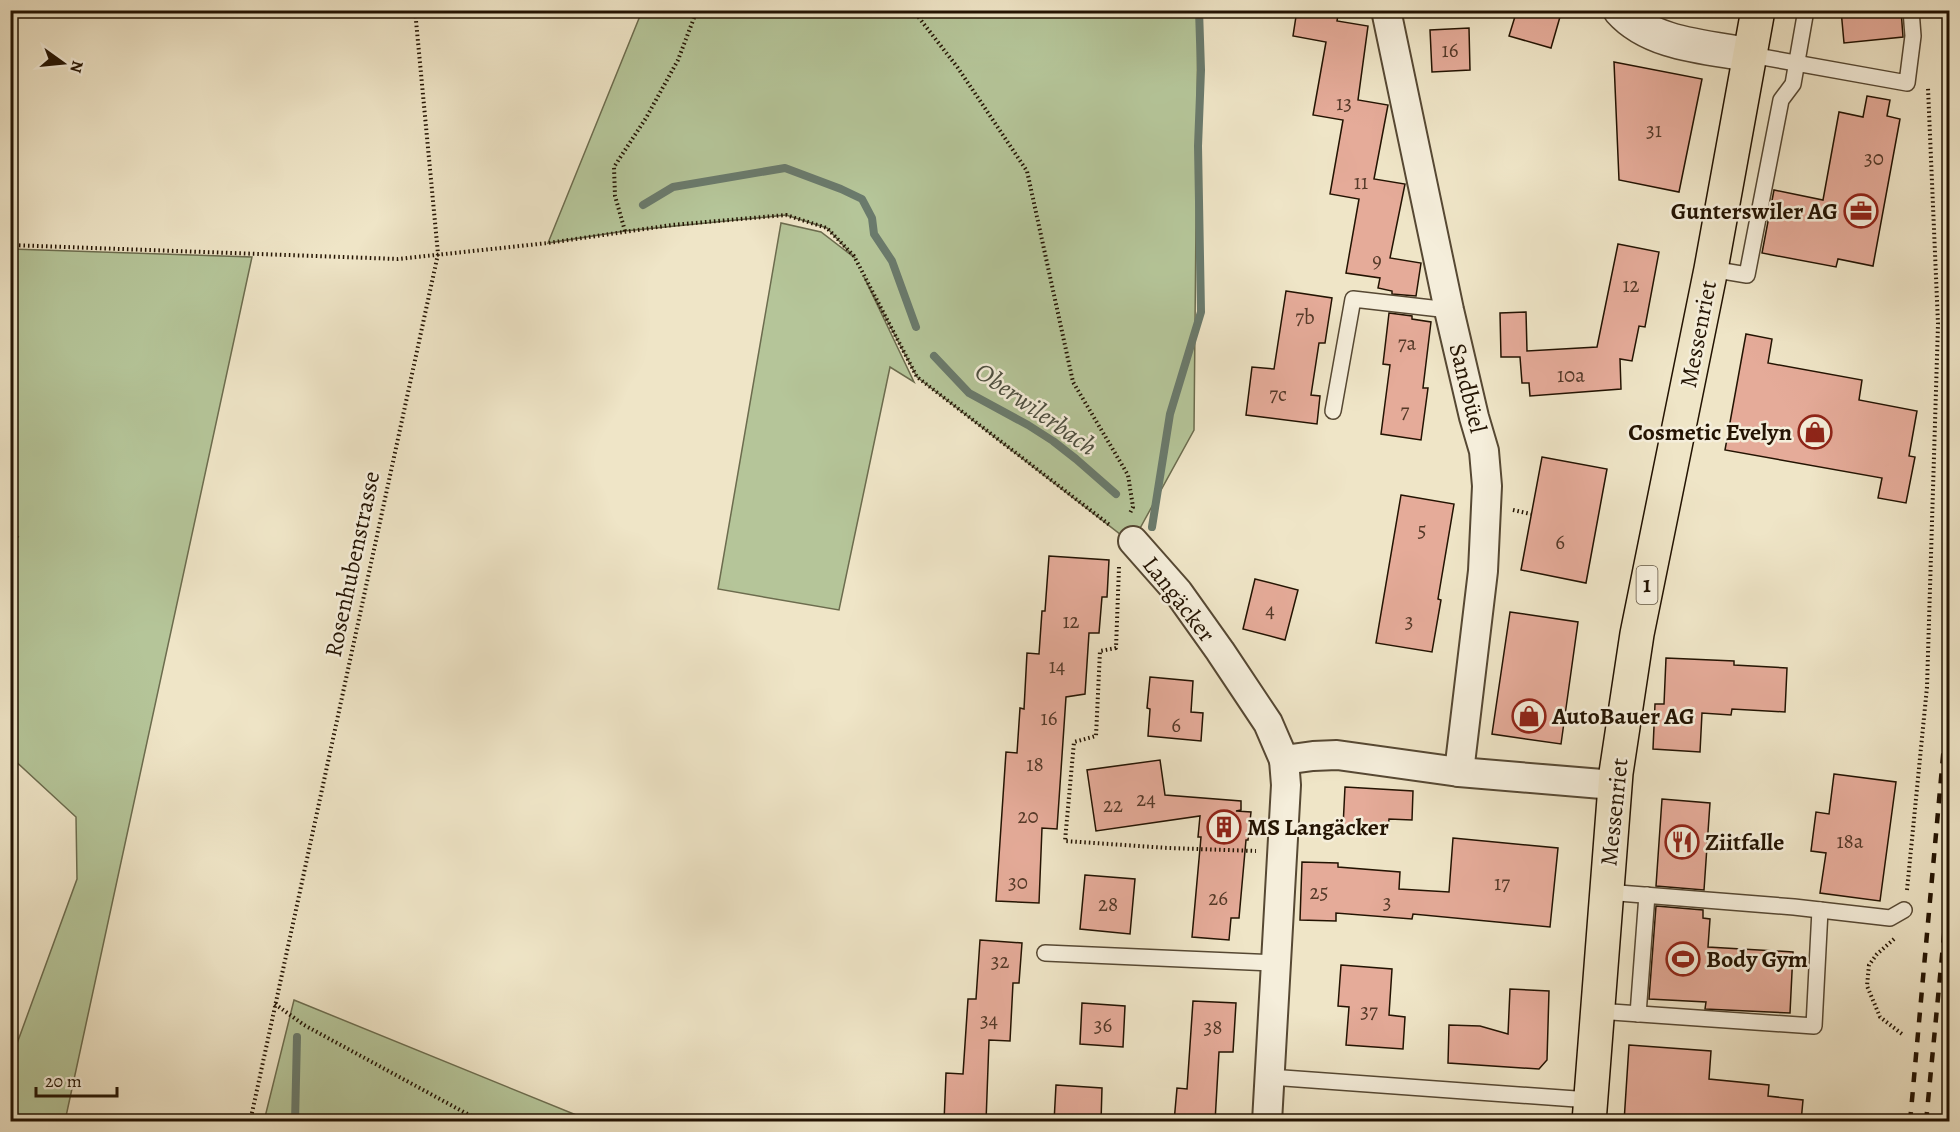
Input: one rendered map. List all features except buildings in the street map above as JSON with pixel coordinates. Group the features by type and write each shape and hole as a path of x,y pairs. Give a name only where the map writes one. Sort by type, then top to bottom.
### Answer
{"main road":[{"name":"Messenriet","path":"1589,1111 1614,785 1637,634 1711,269 1758,10"}],"street":[{"name":"Sandbüel","path":"1386,10 1449,310 1484,451 1487,486 1484,571 1459,772"},
{"path":"1620,10 1650,32 1676,41 1751,55"},
{"name":"Langäcker","path":"1127,537 1178,592 1220,651 1268,723 1284,760 1286,785 1267,1122"},
{"path":"1284,760 1337,755 1459,772 1614,785"}],"lane":[{"path":"1711,269 1747,275 1781,100 1793,84 1806,10"},
{"path":"1751,55 1907,83 1913,36 1911,10"},
{"path":"1333,411 1353,299 1449,310"},
{"path":"1606,892 1794,907 1890,918 1904,910"},
{"path":"1638,1014 1647,895"},
{"path":"1597,1011 1814,1026 1820,910"},
{"path":"1045,953 1275,963"},
{"path":"1269,1077 1589,1111"}],"path":[{"name":"Rosenhubenstrasse","path":"250,1122 438,254 415,10"},
{"path":"626,231 615,196 614,167 646,118 678,60 698,10"},
{"path":"913,10 958,68 1028,171 1073,382 1128,475 1133,507 1127,537 1116,648 1100,651 1096,736 1074,742 1065,841 1281,852"},
{"path":"1902,1034 1881,1017 1867,986 1869,965 1877,954 1899,935 1904,910 1927,687 1937,335 1928,87"},
{"path":"10,245 398,259 548,243 672,225 786,215 827,228 854,256 917,377 1127,537"},
{"path":"275,1004 304,1025 482,1122"}],"green space":[{"path":"642,11 1198,11 1194,430 1133,541 1120,534 917,377 864,277 914,382 890,367 839,610 718,589 781,223 821,232 855,258 827,228 786,215 625,231 548,243"},
{"path":"11,249 252,257 65,1121 11,1121 11,1060 77,879 76,817 11,757 11,536 19,537 10,534"},
{"path":"294,1000 591,1121 264,1121"}],"waterway":[{"path":"1152,527 1170,414 1201,312 1198,146 1201,70 1199,10"},
{"name":"Oberwilerbach","path":"643,205 673,187 785,168 841,189 862,199 872,218 874,234 892,261 916,327"},
{"name":"Oberwilerbach","path":"934,356 969,393 1053,441 1116,494"},
{"path":"295,1122 297,1037"}],"railway":[{"path":"1949,10 1950,15"},
{"path":"1910,1122 1950,679"},
{"path":"1926,1122 1950,873"}],"place":[{"name":"Gunterswiler AG","path":"1861,211"},
{"name":"Cosmetic Evelyn","path":"1815,432"},
{"name":"AutoBauer AG","path":"1529,716"},
{"name":"MS Langäcker","path":"1224,827"},
{"name":"Ziitfalle","path":"1682,842"},
{"name":"Body Gym","path":"1683,959"}]}
